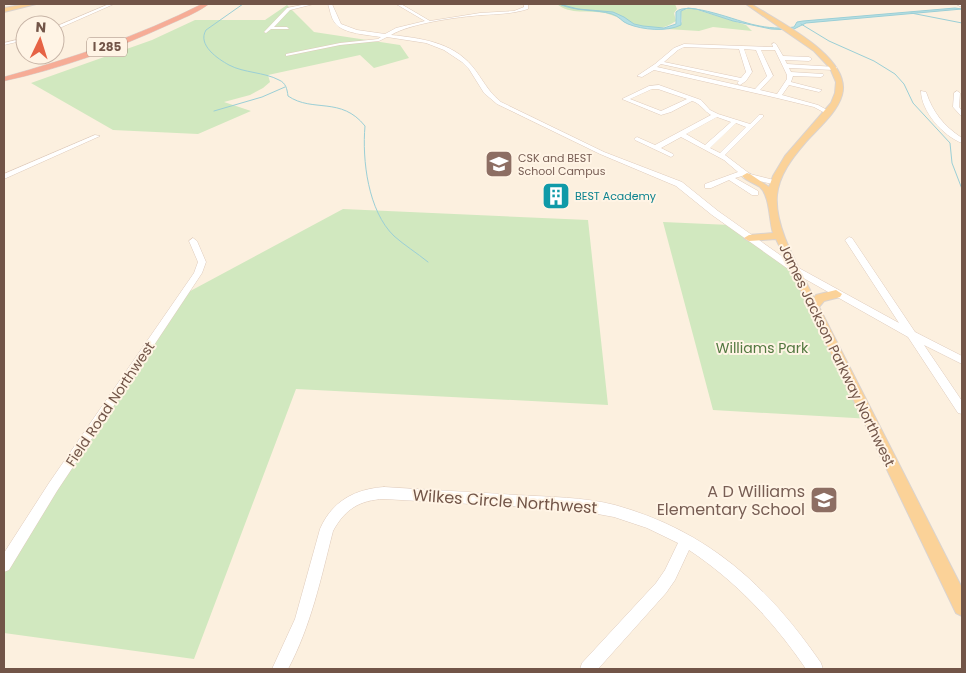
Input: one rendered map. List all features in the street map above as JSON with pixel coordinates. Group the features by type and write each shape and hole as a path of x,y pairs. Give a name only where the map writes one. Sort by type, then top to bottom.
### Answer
{"highway":[{"name":"I 285","path":"4,75 115,40 197,4"},
{"name":"I 285","path":"4,80 123,42 206,4"}],"main road":[{"path":"4,10 33,4"},
{"path":"748,4 819,52 834,68 840,86 834,105"},
{"name":"James Jackson Parkway Northwest","path":"834,105 785,163 775,183 772,198 773,216 779,236 794,270 962,607"},
{"path":"744,175 764,186 772,198"},
{"path":"749,238 779,236"},
{"path":"813,307 820,298 836,294"}],"street":[{"path":"65,25 112,4"},
{"path":"287,28 268,30 289,9 312,4"},
{"path":"330,4 338,23 343,27 424,41 444,48 468,65 492,99 602,153 679,184 794,270 962,360"},
{"path":"398,4 429,22"},
{"path":"288,55 332,45 375,41 402,27 480,14 518,12 526,8 526,4"},
{"path":"958,4 962,6"},
{"path":"640,76 662,62 678,46 690,44 758,48 775,46 790,74 790,79 778,96"},
{"path":"737,86 749,72 741,47"},
{"path":"756,91 770,76 758,48"},
{"path":"674,50 744,54"},
{"path":"782,58 810,59"},
{"path":"662,62 744,80"},
{"path":"787,66 834,68"},
{"path":"653,68 778,96 816,106 827,112"},
{"path":"790,74 821,75"},
{"path":"787,83 819,90"},
{"path":"691,98 669,111 660,113 625,99 654,86 659,86 691,98 702,103 708,112 750,126"},
{"path":"800,102 810,89"},
{"path":"923,92 929,112 962,141"},
{"path":"957,93 962,115"},
{"path":"816,106 834,105"},
{"path":"655,148 716,115"},
{"path":"720,156 761,116"},
{"path":"706,148 735,122"},
{"path":"681,134 720,156 744,175 775,183"},
{"path":"4,177 98,136"},
{"path":"637,139 671,155"},
{"path":"708,186 744,175"},
{"path":"730,178 755,193"},
{"path":"849,240 962,408"},
{"name":"Field Road Northwest","path":"4,565 53,487 198,273 202,262 193,241"},
{"name":"Wilkes Circle Northwest","path":"280,669 293,644 301,621 329,524 339,509 349,500 360,495 384,492 598,507 641,519 687,540 722,564 758,596 794,637 815,669"},
{"path":"588,669 661,588 687,540"}],"green space":[{"path":"557,4 675,4 677,9 674,13 676,21 662,27 651,28 605,13 568,10"},
{"path":"287,5 314,32 400,45 409,58 374,68 360,55 268,75 270,82 263,88 250,95 224,102 251,111 198,134 113,130 31,83 152,40 195,20 265,20"},
{"path":"691,8 746,25 752,31 713,27 699,31 667,29 676,27 682,22 681,11"},
{"path":"343,209 588,220 608,405 296,389 194,659 4,633 4,560 91,434 181,296"},
{"name":"Williams Park","path":"663,222 730,225 792,269 872,419 713,410"}],"water":[{"path":"955,8 962,9 806,23 792,30 771,29 733,21 697,9 755,25 779,28 794,27 797,22 803,21"},
{"path":"686,9 681,11 681,25 669,29 641,28 624,22 617,16 585,10 613,12 634,24 664,28 676,24 676,12"}],"waterway":[{"path":"243,4 206,30 204,36 206,46 229,65 241,70 267,75 281,81 286,86 288,96 298,101 337,108 356,117 365,126 366,169 378,213 394,236 428,262"},
{"path":"911,13 962,23"},
{"path":"801,24 829,41 874,61 895,74 904,84 913,103 950,143 952,163 962,189"},
{"path":"214,111 262,97 285,87"}],"place":[{"name":"CSK and BEST School Campus","path":"499,164"},
{"name":"BEST Academy","path":"556,196"},
{"name":"A D Williams Elementary School","path":"824,500"}]}
